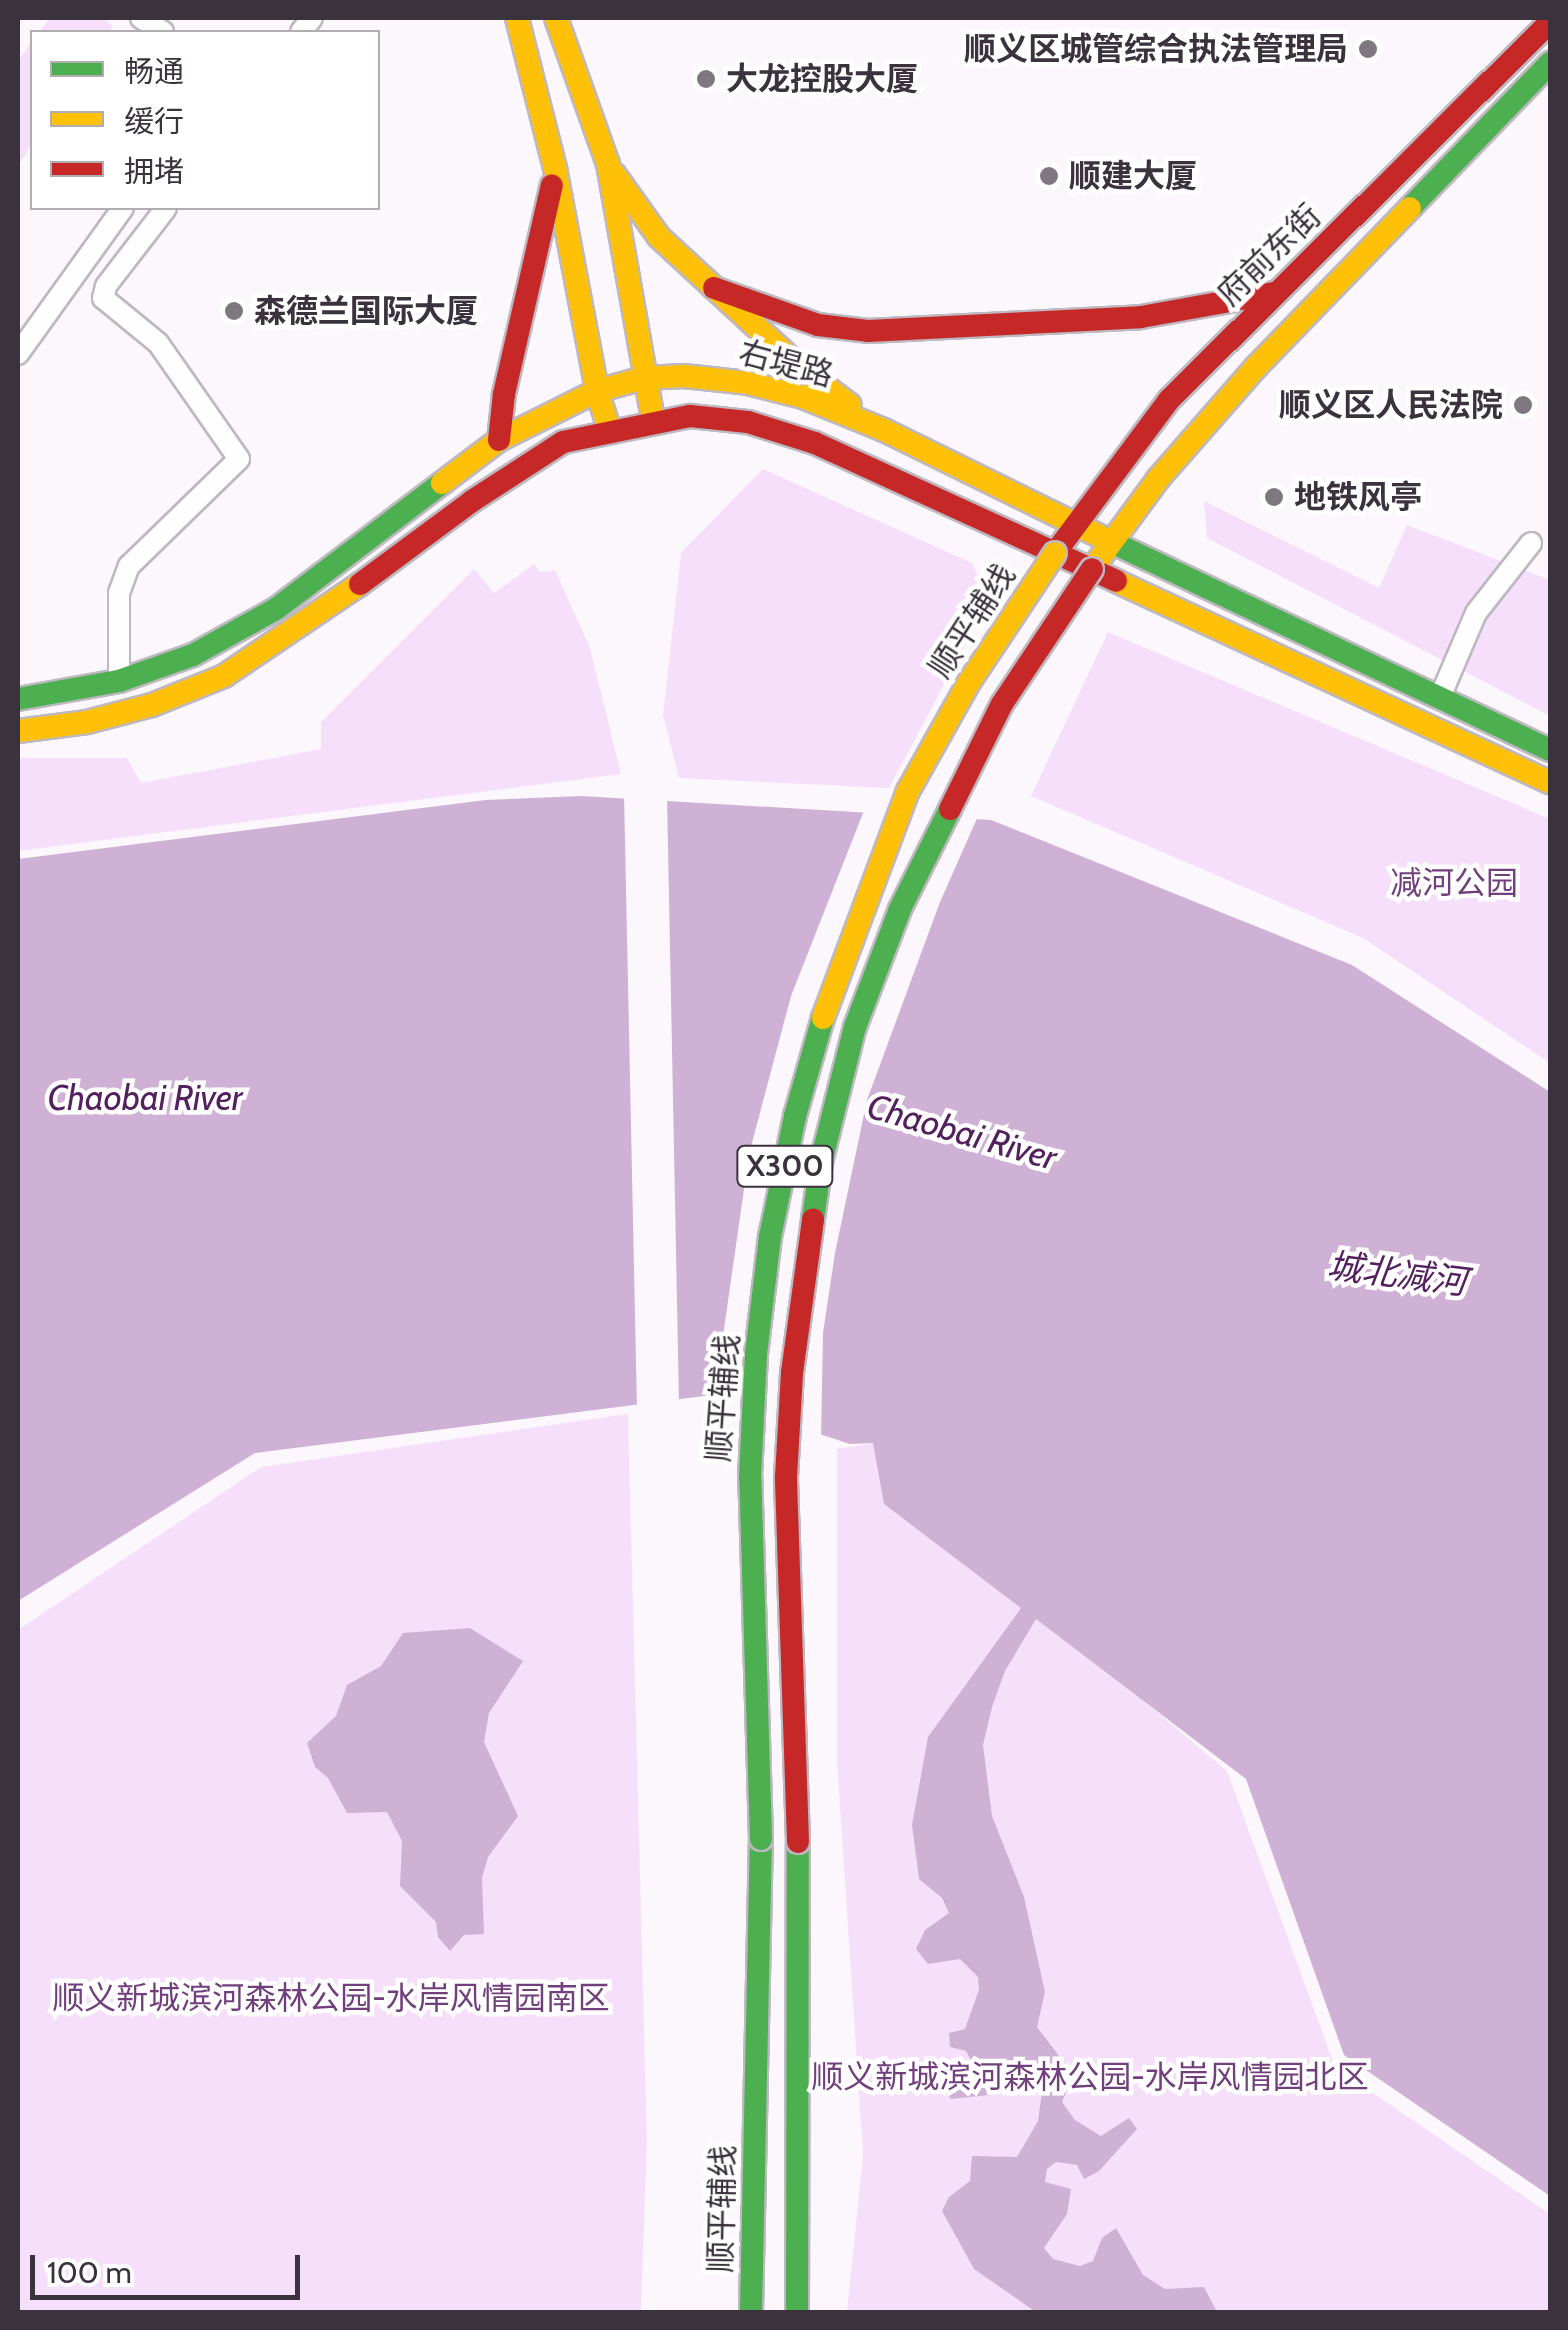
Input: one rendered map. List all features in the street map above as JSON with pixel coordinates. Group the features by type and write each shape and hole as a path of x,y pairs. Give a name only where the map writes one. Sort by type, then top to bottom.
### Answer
{"main road":[{"path":"517,18 555,168 597,391 609,429"},
{"path":"556,18 608,164 653,420"},
{"name":"府前东街","path":"1055,553 1169,400 1550,22"},
{"name":"府前东街","path":"1092,570 1158,479 1256,367 1550,63"},
{"path":"608,164 660,237 800,368 884,430"},
{"path":"499,440 501,409 555,168"},
{"path":"714,288 818,326 868,331 1142,317 1276,293"},
{"name":"右堤路","path":"18,699 119,681 193,656 276,609 499,440 597,391 644,378 684,376 748,384 803,397 884,430 1550,750"},
{"name":"右堤路","path":"18,732 88,722 152,705 224,676 307,624 472,501 562,442 653,420 690,416 748,422 816,443 997,530 1055,553 1550,782"},
{"name":"顺平辅线","path":"752,2312 760,1839 750,1477 770,1237 795,1116 831,990 908,791 968,684 1055,553"},
{"name":"顺平辅线","path":"797,2312 798,1842 786,1477 792,1373 821,1162 855,1027 900,909 1002,704 1092,570"}],"street":[{"path":"18,354 121,210"},
{"path":"119,681 119,594 129,566 239,459 158,343 103,298 106,286 164,210"},
{"path":"1440,697 1476,613 1531,542"}],"green space":[{"path":"50,18 102,18 113,26 110,30 41,30"},
{"path":"30,44 30,147 18,166 18,61"},
{"path":"763,469 972,563 989,600 889,788 679,778 663,715 681,553"},
{"path":"1204,501 1379,588 1407,525 1550,580 1550,716 1207,538"},
{"path":"534,564 540,572 555,570 590,648 621,774 18,851 18,758 127,758 141,783 321,749 321,722 474,569 494,593"},
{"name":"减河公园","path":"1108,632 1550,819 1550,1063 1363,938 1031,796"},
{"name":"顺义新城滨河森林公园-水岸风情园南区","path":"628,1414 647,2141 641,2312 18,2310 18,1630 261,1467"},
{"name":"顺义新城滨河森林公园-水岸风情园北区","path":"874,1443 1069,1638 1227,1771 1335,2067 1550,2214 1550,2312 847,2312 863,2155 837,1760 837,1449"}],"water":[{"path":"581,796 991,820 1352,965 1550,1092 1550,2196 1344,2055 1246,1779 1036,1619 1005,1671 983,1745 992,1816 1024,1897 1045,1992 1037,2027 1069,2069 1070,2083 1062,2102 1075,2120 1101,2136 1129,2118 1137,2129 1099,2171 1084,2179 1077,2165 1056,2162 1047,2169 1045,2182 1071,2189 1067,2214 1044,2248 1053,2259 1080,2266 1093,2261 1102,2238 1116,2228 1143,2275 1165,2289 1204,2287 1217,2312 1036,2312 974,2269 942,2211 949,2197 970,2181 972,2156 1017,2157 1038,2121 1044,2077 1004,2067 989,2095 951,2099 944,2090 952,2074 965,2077 973,2064 966,2051 950,2047 949,2033 965,2029 979,1990 978,1977 960,1959 928,1964 916,1949 925,1930 949,1913 942,1898 919,1879 912,1825 928,1737 1021,1608 884,1504 873,1443 850,1444 704,1396 255,1453 18,1601 18,859 486,800"},
{"path":"470,1628 523,1661 489,1713 484,1742 518,1816 488,1857 482,1878 484,1934 464,1935 450,1951 438,1937 436,1922 400,1886 402,1841 387,1812 347,1813 328,1778 315,1767 307,1743 336,1716 347,1685 381,1666 403,1633"}],"pier":[{"path":"624,793 667,796 679,1404 637,1410"},
{"path":"865,808 979,814 940,902 867,1100 835,1253 823,1333 821,1439 719,1406 724,1329 749,1154 791,996"}],"traffic: fast":[{"path":"1410,208 1550,63"},
{"path":"18,699 119,681 193,655 276,609 442,483"},
{"path":"1101,537 1550,750"},
{"path":"813,1219 821,1162 855,1027 900,909 950,809"},
{"path":"761,1839 750,1477 756,1354 770,1237 795,1116 823,1018"},
{"path":"751,2312 761,1839"},
{"path":"797,2312 798,1842"}],"traffic: slow":[{"path":"517,18 555,168 597,391 609,429"},
{"path":"556,18 608,164 653,420"},
{"path":"614,174 659,237 801,368 850,405"},
{"path":"1092,569 1158,479 1256,367 1410,208"},
{"path":"442,483 499,440 597,391 644,378 684,376 748,383 803,397 884,430 1101,537"},
{"path":"823,1018 908,791 968,684 1055,553"},
{"path":"1116,581 1550,782"},
{"path":"18,731 87,722 152,705 224,676 360,584"}],"traffic: jam":[{"path":"1055,553 1169,400 1550,22"},
{"path":"499,440 504,394 552,185"},
{"path":"714,288 818,325 868,331 1141,317 1275,293"},
{"path":"360,584 472,501 563,442 690,416 748,422 815,443 1116,581"},
{"path":"950,809 1002,704 1092,569"},
{"path":"798,1842 786,1477 792,1373 813,1219"}],"place":[{"name":"顺义区城管综合执法管理局","path":"1368,49"},
{"name":"大龙控股大厦","path":"706,79"},
{"name":"顺建大厦","path":"1049,176"},
{"name":"森德兰国际大厦","path":"234,311"},
{"name":"顺义区人民法院","path":"1523,405"},
{"name":"地铁风亭","path":"1274,497"}],"water label":[{"name":"Chaobai River","path":"145,1098"},
{"name":"Chaobai River","path":"962,1132"},
{"name":"城北减河","path":"1397,1274"}]}
